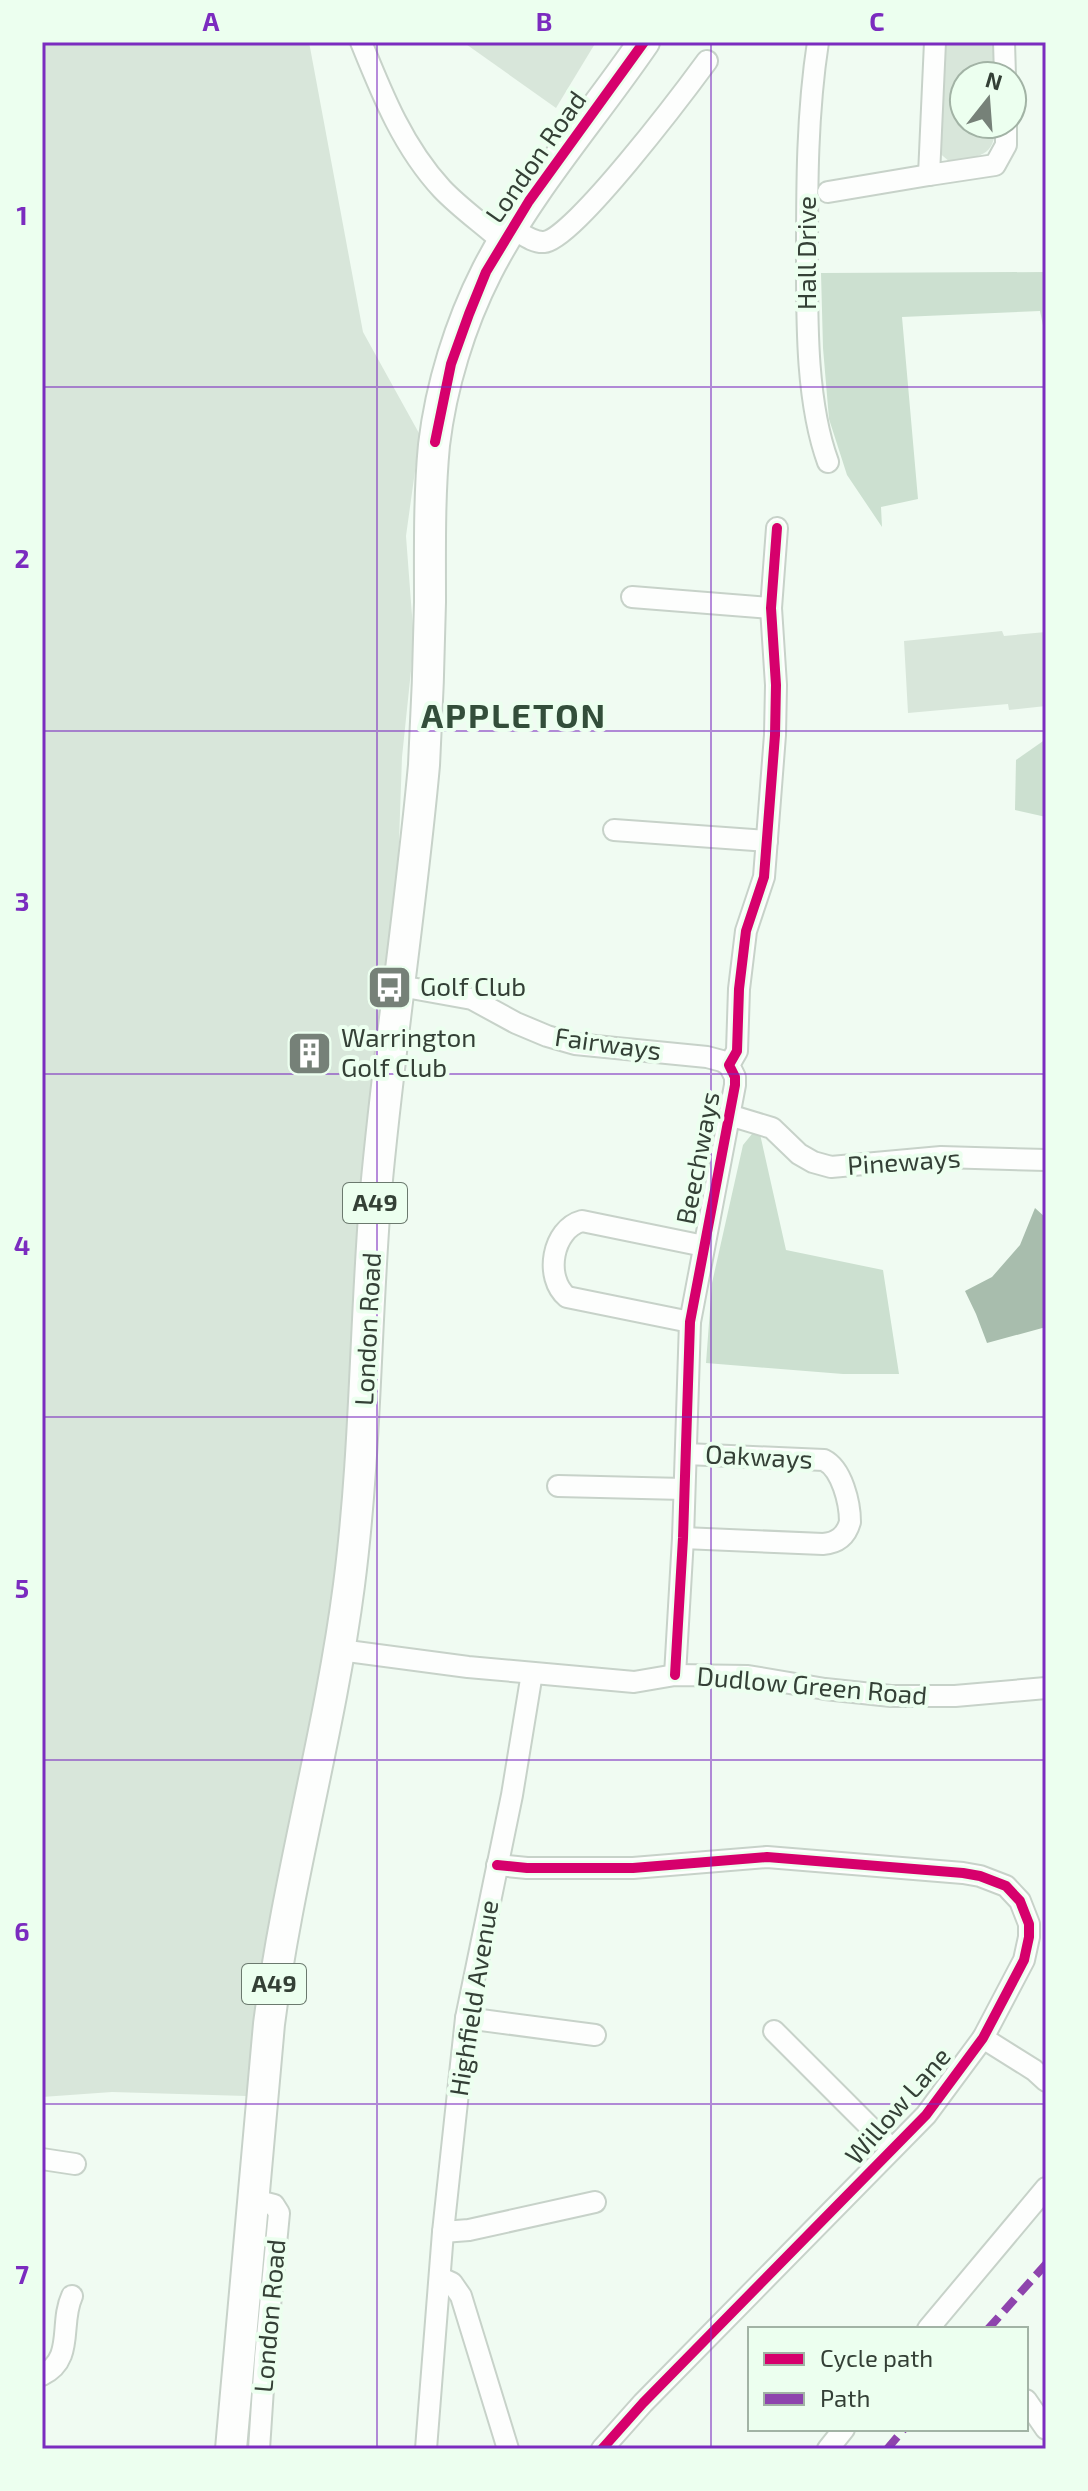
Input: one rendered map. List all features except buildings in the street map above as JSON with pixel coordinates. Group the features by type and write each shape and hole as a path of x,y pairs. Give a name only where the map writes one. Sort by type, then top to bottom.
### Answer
{"highway":[{"name":"London Road","path":"231,2449 275,1976 321,1756 350,1583 376,1192 424,765 429,672 431,482 435,442 444,390 480,286 507,235 644,42"}],"street":[{"path":"361,42 408,146 442,189 507,235"},
{"name":"Hall Drive","path":"818,42 812,81 807,197 807,321 818,434 828,462"},
{"path":"929,175 935,42"},
{"name":"London Road","path":"507,235 549,242 569,226 629,162 707,61"},
{"path":"828,192 995,165 1006,140"},
{"name":"Beechways","path":"675,1675 690,1322 735,1077 729,1065 737,1051 739,989 746,931 764,877 775,710 771,608 777,528"},
{"path":"632,597 771,608"},
{"path":"614,830 767,841"},
{"name":"Fairways","path":"400,986 472,999 516,1023 575,1044 707,1057 729,1065"},
{"name":"Pineways","path":"729,1115 772,1128 799,1154 831,1167 941,1157 1046,1160"},
{"path":"690,1322 567,1297 555,1279 554,1261 563,1232 582,1221 704,1246"},
{"name":"Oakways","path":"683,1538 823,1544 839,1540 850,1522 839,1476 824,1460 686,1454"},
{"path":"558,1487 684,1489"},
{"name":"Dudlow Green Road","path":"340,1650 445,1665 634,1682 675,1675 748,1676 825,1689 921,1697 1046,1688"},
{"name":"Highfield Avenue","path":"426,2449 443,2232 466,2018 514,1781 532,1673"},
{"name":"Willow Lane","path":"497,1865 633,1868 767,1857 963,1873 995,1880 1006,1886 1020,1901 1029,1924 1024,1960 983,2038 926,2115 643,2403 602,2449"},
{"path":"466,2018 596,2035"},
{"path":"774,2031 892,2149"},
{"path":"983,2038 1046,2081"},
{"path":"42,2159 79,2166"},
{"path":"930,2327 1046,2188"},
{"name":"London Road","path":"254,2200 274,2205 279,2213 259,2449"},
{"path":"443,2232 469,2230 595,2202"},
{"path":"441,2278 452,2283 461,2296 508,2449"},
{"path":"42,2375 54,2367 62,2355 67,2309 74,2294"},
{"path":"1028,2403 1046,2429"},
{"path":"828,2449 842,2431"}],"shaded area":[{"name":"Warrington Golf Club","path":"42,42 309,42 363,332 420,435 406,536 414,642 402,757 392,1039 363,1421 282,1945 246,2096 112,2092 42,2097"},
{"path":"463,42 596,42 556,108"},
{"path":"935,42 995,42 995,60 948,60 948,140 993,140 989,149 977,156 950,162 930,145"},
{"path":"1046,272 1046,340 1040,311 902,317 918,499 881,507 882,527 847,475 829,419 821,273"},
{"path":"1002,631 1004,636 1046,632 1046,706 1009,710 1008,704 908,713 904,641"},
{"path":"1046,739 1046,817 1015,810 1016,760"},
{"path":"752,1134 760,1134 786,1250 883,1270 899,1374 843,1374 706,1363 712,1283 743,1145"},
{"path":"1035,1208 1046,1218 1046,1327 987,1343 965,1291 992,1277 1020,1245"}],"marked path":[{"path":"990,2327 1046,2264"},
{"path":"887,2449 902,2431"}],"cycle path":[{"path":"435,442 451,364 486,272 529,201 644,42"},
{"path":"675,1675 690,1322 735,1085 729,1065 737,1051 739,989 746,931 764,877 775,735 776,685 771,608 777,528"},
{"path":"497,1865 633,1868 767,1857 963,1873 1006,1886 1020,1901 1029,1924 1024,1960 983,2038 926,2115 643,2403 602,2449"}],"place":[{"name":"Golf Club","path":"389,987"},
{"name":"Warrington Golf Club","path":"310,1053"}],"district":[{"name":"APPLETON","path":"514,716"}]}
